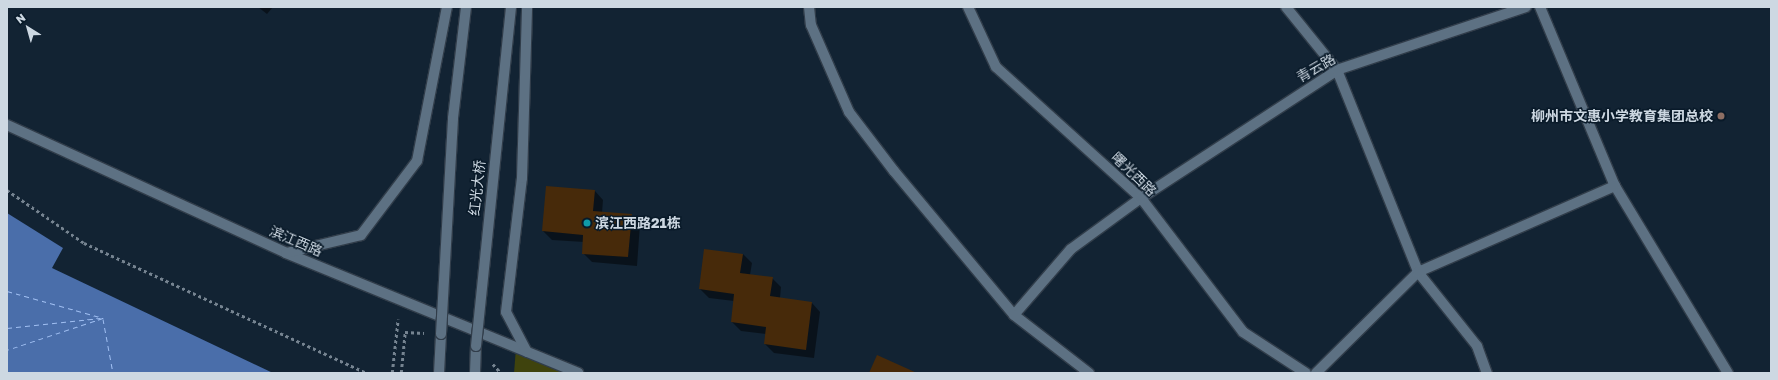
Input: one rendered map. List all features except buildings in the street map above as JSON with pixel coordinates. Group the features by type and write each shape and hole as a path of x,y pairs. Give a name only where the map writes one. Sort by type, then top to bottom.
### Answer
{"street":[{"path":"286,253 361,235 417,161 447,7"},
{"name":"红光大桥","path":"438,373 453,118 466,7"},
{"name":"红光大桥","path":"475,373 481,279 511,7"},
{"path":"527,7 522,178 506,312 527,352"},
{"path":"809,7 811,26 849,112 894,171 1014,314 1088,373"},
{"name":"曙光西路","path":"968,7 996,67 1142,198 1243,332 1306,373"},
{"path":"1286,7 1337,70 1418,272 1477,346 1487,373"},
{"name":"青云路","path":"1014,314 1071,249 1142,198 1337,70 1526,7"},
{"path":"1540,7 1615,186 1728,373"},
{"name":"滨江西路","path":"7,125 286,253 578,373"},
{"path":"1316,373 1418,272 1615,186"}],"path":[{"path":"7,190 84,243 367,373"},
{"path":"392,373 401,300"},
{"path":"401,373 405,332 441,334"}],"green space":[{"path":"516,348 578,373 514,373"}],"water":[{"path":"7,213 63,248 52,268 273,373 7,373"}],"ferry route":[{"path":"7,291 103,318 7,350"},
{"path":"7,328 100,318"},
{"path":"103,319 113,373"}],"place":[{"name":"柳州市文惠小学教育集团总校","path":"1721,116"},
{"name":"滨江西路21栋","path":"587,223"}]}
